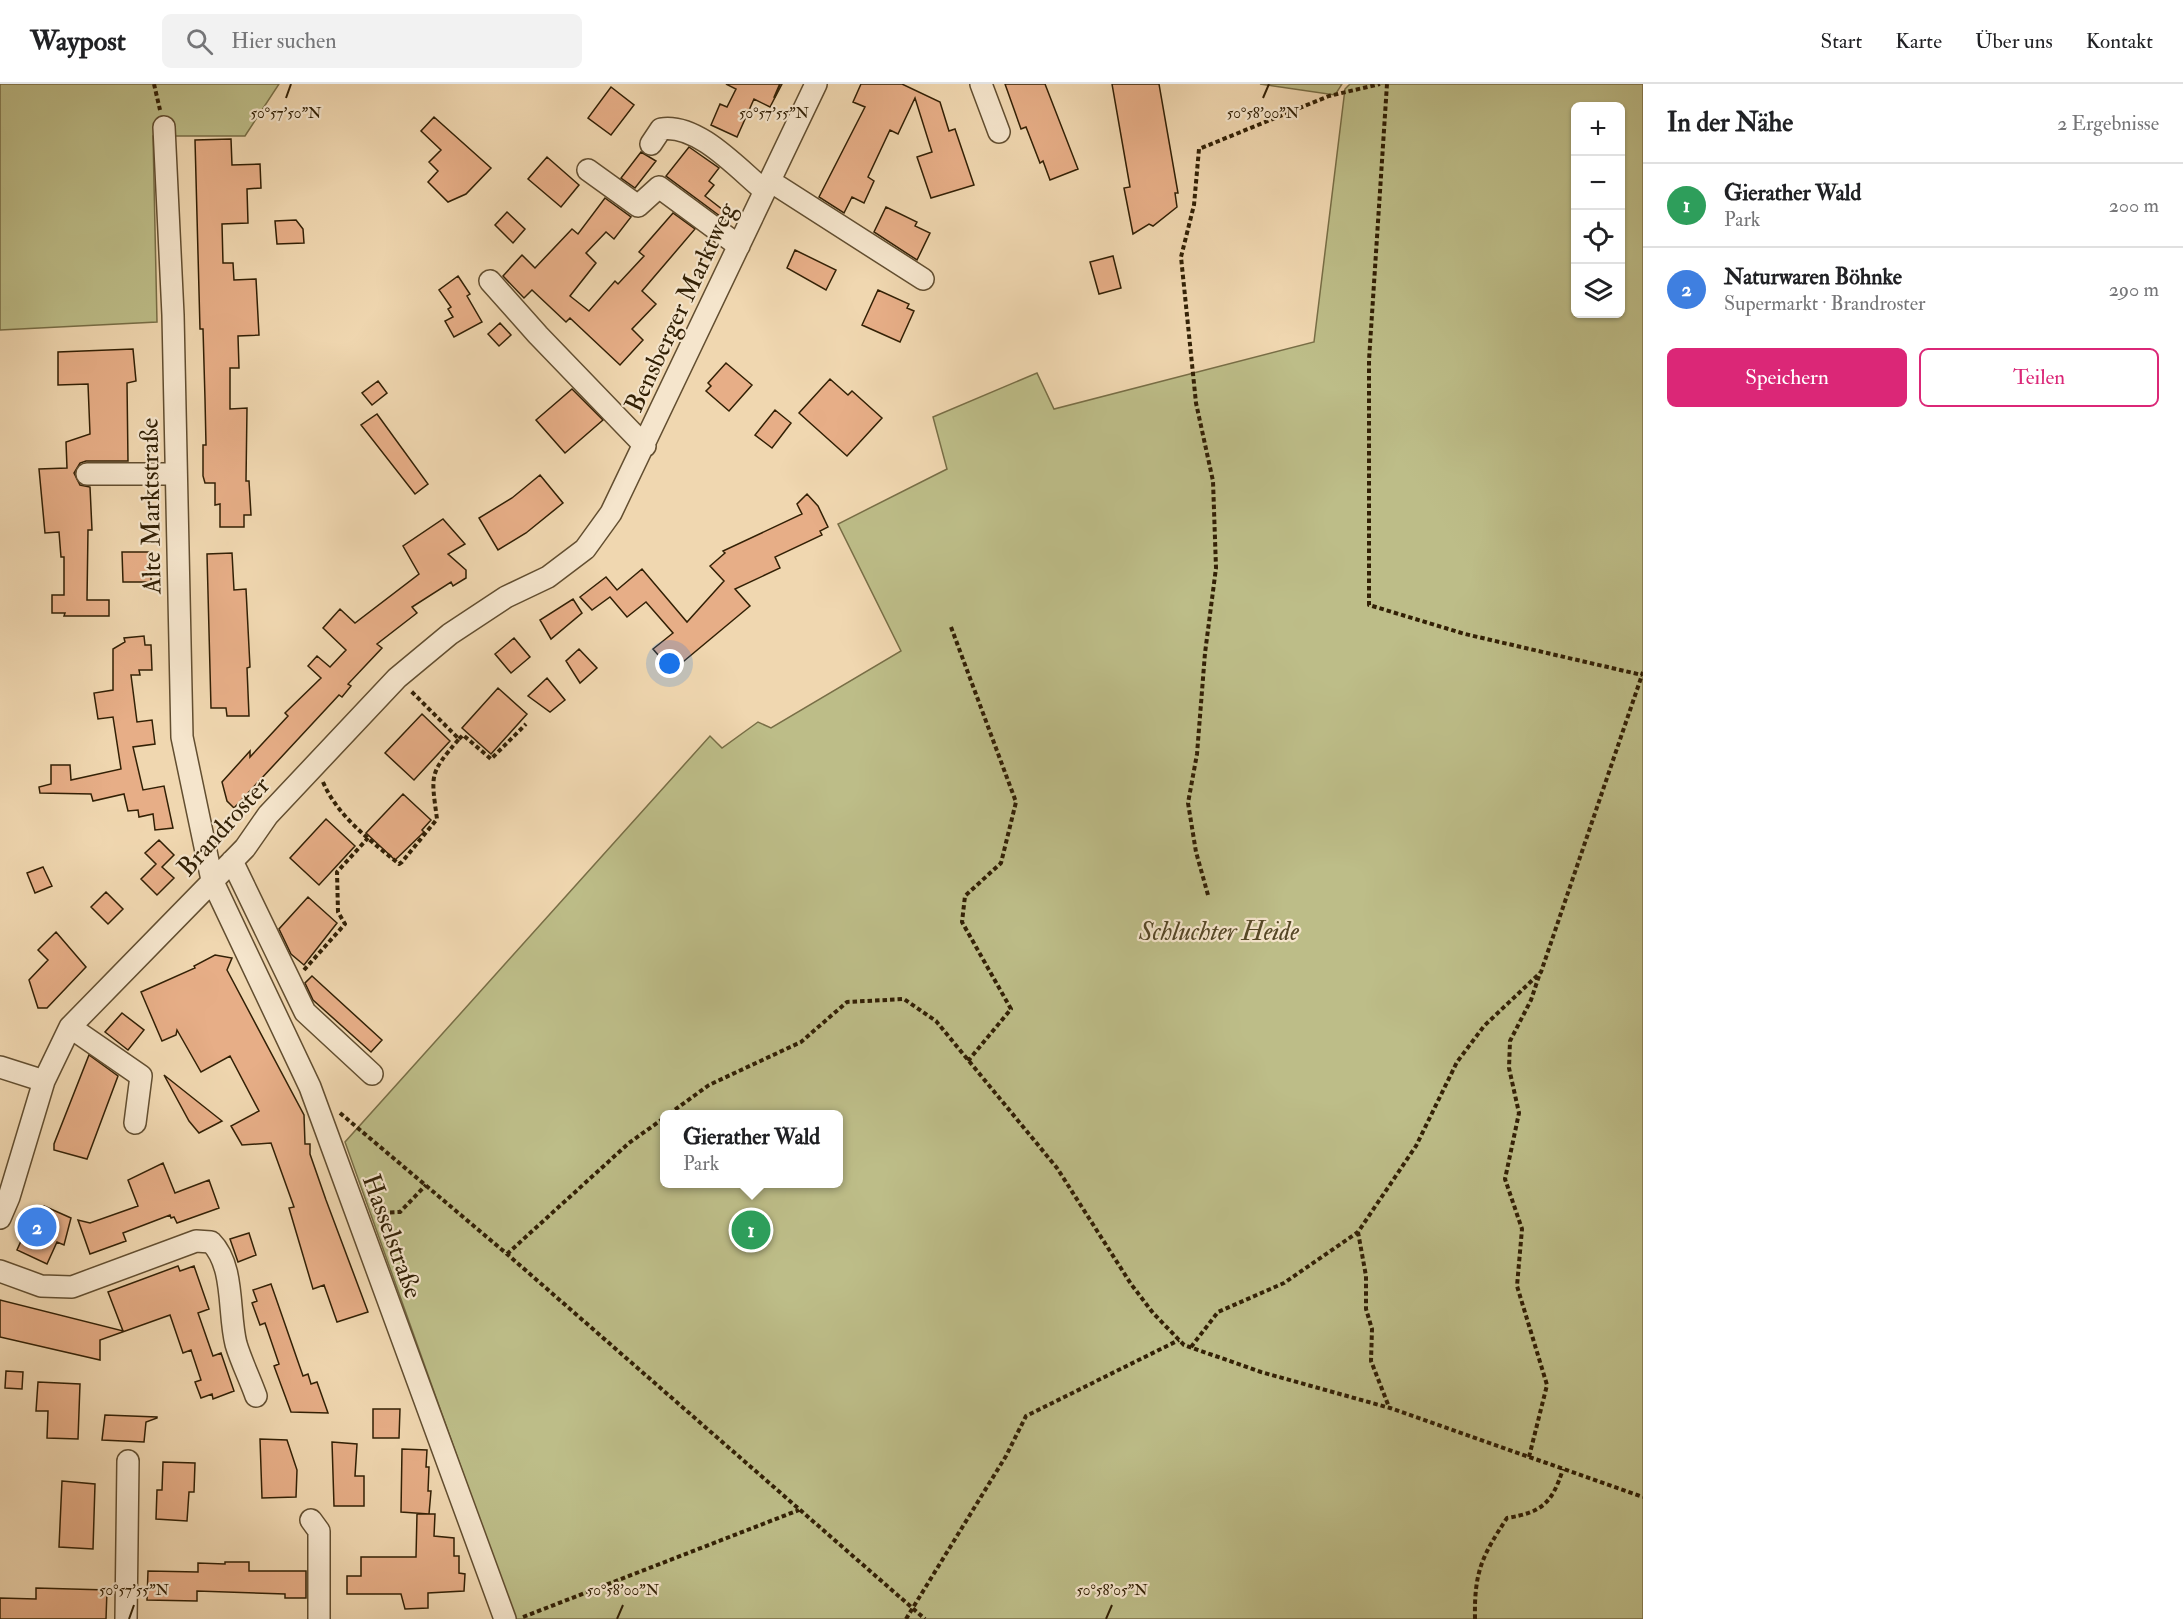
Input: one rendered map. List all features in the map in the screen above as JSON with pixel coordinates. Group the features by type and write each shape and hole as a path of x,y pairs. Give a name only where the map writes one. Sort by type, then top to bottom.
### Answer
{"street":[{"name":"Bensberger Marktweg","path":"585,549 611,513 645,446 816,84"},
{"path":"981,84 999,132"},
{"name":"Alte Marktstraße","path":"164,127 182,737 212,880"},
{"path":"651,144 661,129 683,129 707,142 767,186 923,279"},
{"path":"588,170 638,206 659,187 739,246"},
{"path":"490,281 538,335 645,446"},
{"path":"87,474 176,474"},
{"name":"Brandroster","path":"0,1218 9,1197 44,1081 70,1028 232,861 268,815 397,678 450,634 506,597 548,577 585,549"},
{"path":"232,861 305,1012 372,1074"},
{"name":"Hasselstraße","path":"212,880 310,1087 505,1619"},
{"path":"70,1028 141,1076 135,1123"},
{"path":"0,1067 44,1081"},
{"path":"0,1271 42,1286 72,1287 196,1241 211,1242 218,1249 232,1297 236,1343 256,1396"},
{"path":"126,1619 128,1461"},
{"path":"311,1520 319,1532 319,1619"}],"path":[{"path":"153,84 164,127"},
{"path":"1208,895 1196,852 1188,803 1197,754 1215,567 1213,481 1196,403 1181,257 1194,205 1199,149 1329,96 1380,84"},
{"path":"1387,84 1369,360 1369,605 1465,634 1642,674 1531,1000 1510,1041 1509,1068 1519,1113 1505,1179 1522,1229 1517,1286 1547,1385 1529,1457"},
{"path":"951,627 1016,802 1001,863 965,896 962,922 1011,1009 968,1061"},
{"path":"397,678 459,739"},
{"path":"315,765 329,795 355,827 399,864 437,819 432,779 435,768 459,739 463,735 491,759 526,724"},
{"path":"292,984 345,924 338,912 337,872 368,838"},
{"path":"1191,1347 1218,1312 1284,1283 1359,1232 1416,1146 1457,1062 1484,1026 1541,972"},
{"path":"675,1110 709,1085 801,1042 847,1002 904,999 936,1021 1057,1168 1131,1284 1153,1313 1179,1340 1191,1347 1261,1372 1389,1408 1643,1497"},
{"path":"337,1110 507,1254 925,1619"},
{"path":"507,1254 629,1143 660,1121"},
{"path":"356,1213 400,1212 426,1185"},
{"path":"1359,1232 1366,1276 1366,1309 1372,1329 1371,1361 1389,1408"},
{"path":"906,1619 1006,1456 1026,1416 1179,1340"},
{"path":"1475,1619 1474,1586 1487,1549 1507,1518 1533,1513 1554,1495 1563,1469"},
{"path":"518,1619 800,1510"}],"green space":[{"path":"0,84 279,84 245,136 153,136 157,322 0,330"},
{"path":"1260,84 1342,84 1335,95"},
{"name":"Schluchter Heide","path":"1350,84 1643,84 1643,1619 515,1619 345,1142 710,736 722,748 758,722 771,728 901,651 838,524 947,469 933,417 1037,373 1054,409 1314,342 1345,89"}],"building":[{"path":"726,84 782,84 770,107 754,99 737,137 711,125 720,104 727,107 736,89"},
{"path":"861,84 902,84 940,102 949,131 955,129 974,185 931,198 917,157 932,152 915,98 898,134 890,130 868,177 874,181 864,203 852,197 844,213 819,197 865,107 853,102"},
{"path":"1005,84 1045,84 1078,169 1050,180 1043,161 1040,163 1026,127 1021,129"},
{"path":"1112,84 1159,84 1178,193 1175,193 1177,207 1153,226 1149,224 1133,234 1124,188 1130,187"},
{"path":"611,87 634,105 611,135 588,118"},
{"path":"434,117 491,168 466,194 448,202 428,182 438,171 429,162 441,150 421,131"},
{"path":"231,139 232,165 260,164 261,188 247,189 248,223 222,224 223,263 233,263 234,280 256,279 259,335 238,336 239,368 230,368 230,409 247,408 246,481 249,481 251,515 244,515 244,527 220,527 220,504 215,505 215,483 205,483 203,476 203,445 206,445 205,399 203,329 200,329 195,140"},
{"path":"689,147 719,168 709,181 714,185 705,196 732,217 728,222 666,176"},
{"path":"641,152 656,161 635,188 621,178"},
{"path":"547,157 579,185 561,207 528,179"},
{"path":"605,198 631,217 614,239 606,232 586,253 596,263 570,296 589,311 615,281 618,284 644,256 639,252 673,213 695,229 642,291 656,304 632,329 643,340 620,365 570,318 566,322 532,290 524,298 503,276 522,255 535,268 572,229 578,234"},
{"path":"886,207 917,222 915,226 930,233 917,260 874,232"},
{"path":"507,212 525,229 513,243 495,225"},
{"path":"296,220 303,229 304,243 277,244 275,221"},
{"path":"795,250 836,270 826,290 787,268"},
{"path":"1113,256 1121,288 1099,294 1090,262"},
{"path":"458,276 470,294 467,296 482,322 454,337 445,321 453,317 448,309 451,307 439,290"},
{"path":"878,290 909,304 907,308 914,311 900,342 862,325"},
{"path":"500,323 511,335 499,346 488,334"},
{"path":"133,349 136,381 127,383 128,461 86,461 80,463 74,473 80,485 90,487 92,530 88,530 87,600 109,600 109,616 64,616 65,613 52,613 52,595 64,595 64,557 61,557 59,532 45,533 39,469 67,468 66,442 90,434 88,384 58,385 58,352"},
{"path":"726,363 752,385 729,411 706,391 711,386 708,383"},
{"path":"830,379 848,395 852,391 882,418 847,456 799,413"},
{"path":"378,381 387,393 372,405 362,393"},
{"path":"572,389 603,420 565,453 536,420"},
{"path":"775,410 791,423 772,448 755,435"},
{"path":"377,414 428,484 415,494 361,425"},
{"path":"540,475 563,503 526,533 498,550 479,518 512,498"},
{"path":"807,494 818,506 828,527 820,531 822,535 775,557 780,568 735,589 750,606 672,671 653,649 673,633 646,602 627,617 610,597 592,610 580,597 606,577 617,590 642,569 687,622 724,581 710,566 725,553 723,551 802,514 797,504"},
{"path":"443,519 465,544 448,554 466,570 466,578 453,586 451,582 412,607 417,613 377,644 382,648 348,684 351,686 342,697 339,695 234,808 227,801 222,782 250,751 250,757 288,716 285,713 321,678 308,666 317,656 330,667 346,650 323,628 340,609 355,623 419,574 403,546"},
{"path":"122,552 151,552 151,582 123,582"},
{"path":"232,553 234,590 246,589 250,667 247,668 249,716 227,716 226,708 211,708 207,554"},
{"path":"573,599 582,613 551,639 540,620"},
{"path":"144,636 145,645 151,645 152,670 139,670 140,675 131,675 137,722 152,720 155,744 133,747 143,790 164,786 173,828 155,830 153,814 139,817 138,810 128,811 124,794 93,801 91,794 40,793 39,787 51,784 51,765 70,765 71,780 121,769 113,717 98,719 94,693 113,690 113,649 125,642 124,638"},
{"path":"514,638 530,657 511,673 495,654"},
{"path":"579,649 597,668 580,683 566,661"},
{"path":"547,678 565,700 550,712 528,696"},
{"path":"498,688 527,714 491,754 462,728"},
{"path":"422,714 450,741 414,780 385,753"},
{"path":"403,794 431,820 422,830 424,832 395,860 366,833"},
{"path":"326,819 355,846 319,885 290,858"},
{"path":"159,840 174,855 162,867 174,878 157,895 141,879 156,864 145,853"},
{"path":"43,867 52,886 35,893 27,873"},
{"path":"106,892 123,909 108,924 91,907"},
{"path":"308,897 337,923 304,965 291,954 279,929"},
{"path":"56,932 86,967 47,1008 38,1008 29,980 48,960 38,950"},
{"path":"215,955 232,958 227,970 304,1115 305,1144 310,1144 310,1154 368,1312 337,1322 324,1285 313,1289 289,1208 294,1207 271,1143 242,1145 231,1126 259,1111 230,1056 201,1072 177,1030 176,1035 162,1041 141,992 195,968 194,966"},
{"path":"312,976 382,1040 371,1052 313,1000 305,983"},
{"path":"122,1013 144,1030 128,1050 105,1032"},
{"path":"89,1055 118,1076 87,1159 54,1150 54,1144"},
{"path":"164,1075 222,1121 199,1133 189,1121"},
{"path":"163,1163 175,1193 209,1180 219,1208 177,1223 170,1215 123,1233 126,1241 90,1254 78,1220 90,1223 138,1206 128,1180"},
{"path":"44,1206 71,1218 64,1245 57,1242 47,1264 17,1250 30,1221 36,1224"},
{"path":"249,1233 256,1255 238,1262 230,1239"},
{"path":"178,1266 180,1271 194,1266 209,1309 198,1313 213,1356 221,1353 234,1391 213,1399 212,1394 201,1398 195,1382 201,1380 191,1350 183,1353 170,1315 100,1340 100,1360 0,1337 0,1300 123,1331 108,1292"},
{"path":"271,1284 303,1376 308,1374 311,1384 317,1382 328,1413 291,1412 274,1366 279,1364 265,1323 260,1325 252,1303 257,1301 253,1290"},
{"path":"6,1371 23,1372 22,1389 5,1388"},
{"path":"38,1382 80,1384 78,1439 47,1438 48,1411 36,1411"},
{"path":"373,1409 400,1409 399,1438 373,1438"},
{"path":"105,1415 157,1418 146,1422 144,1442 102,1440"},
{"path":"260,1439 287,1440 297,1470 296,1497 262,1498"},
{"path":"332,1442 357,1444 355,1476 364,1476 364,1506 334,1506"},
{"path":"402,1449 427,1450 428,1491 431,1491 429,1514 401,1512"},
{"path":"163,1462 195,1463 194,1492 189,1492 187,1521 156,1519 157,1490 162,1490"},
{"path":"62,1481 95,1484 93,1549 59,1547"},
{"path":"417,1514 435,1514 434,1536 454,1538 454,1556 459,1556 459,1573 465,1574 464,1591 428,1593 428,1608 405,1609 401,1594 347,1594 347,1576 361,1576 361,1557 416,1557"},
{"path":"225,1562 249,1562 249,1571 306,1571 306,1598 285,1598 285,1594 197,1591 197,1601 147,1600 148,1571 198,1572 198,1563 225,1564"},
{"path":"36,1588 107,1590 106,1619 0,1619 0,1598 36,1599"}],"place":[{"name":"Naturwaren Böhnke","path":"37,1227"},
{"name":"Gierather Wald","path":"751,1230"}]}
